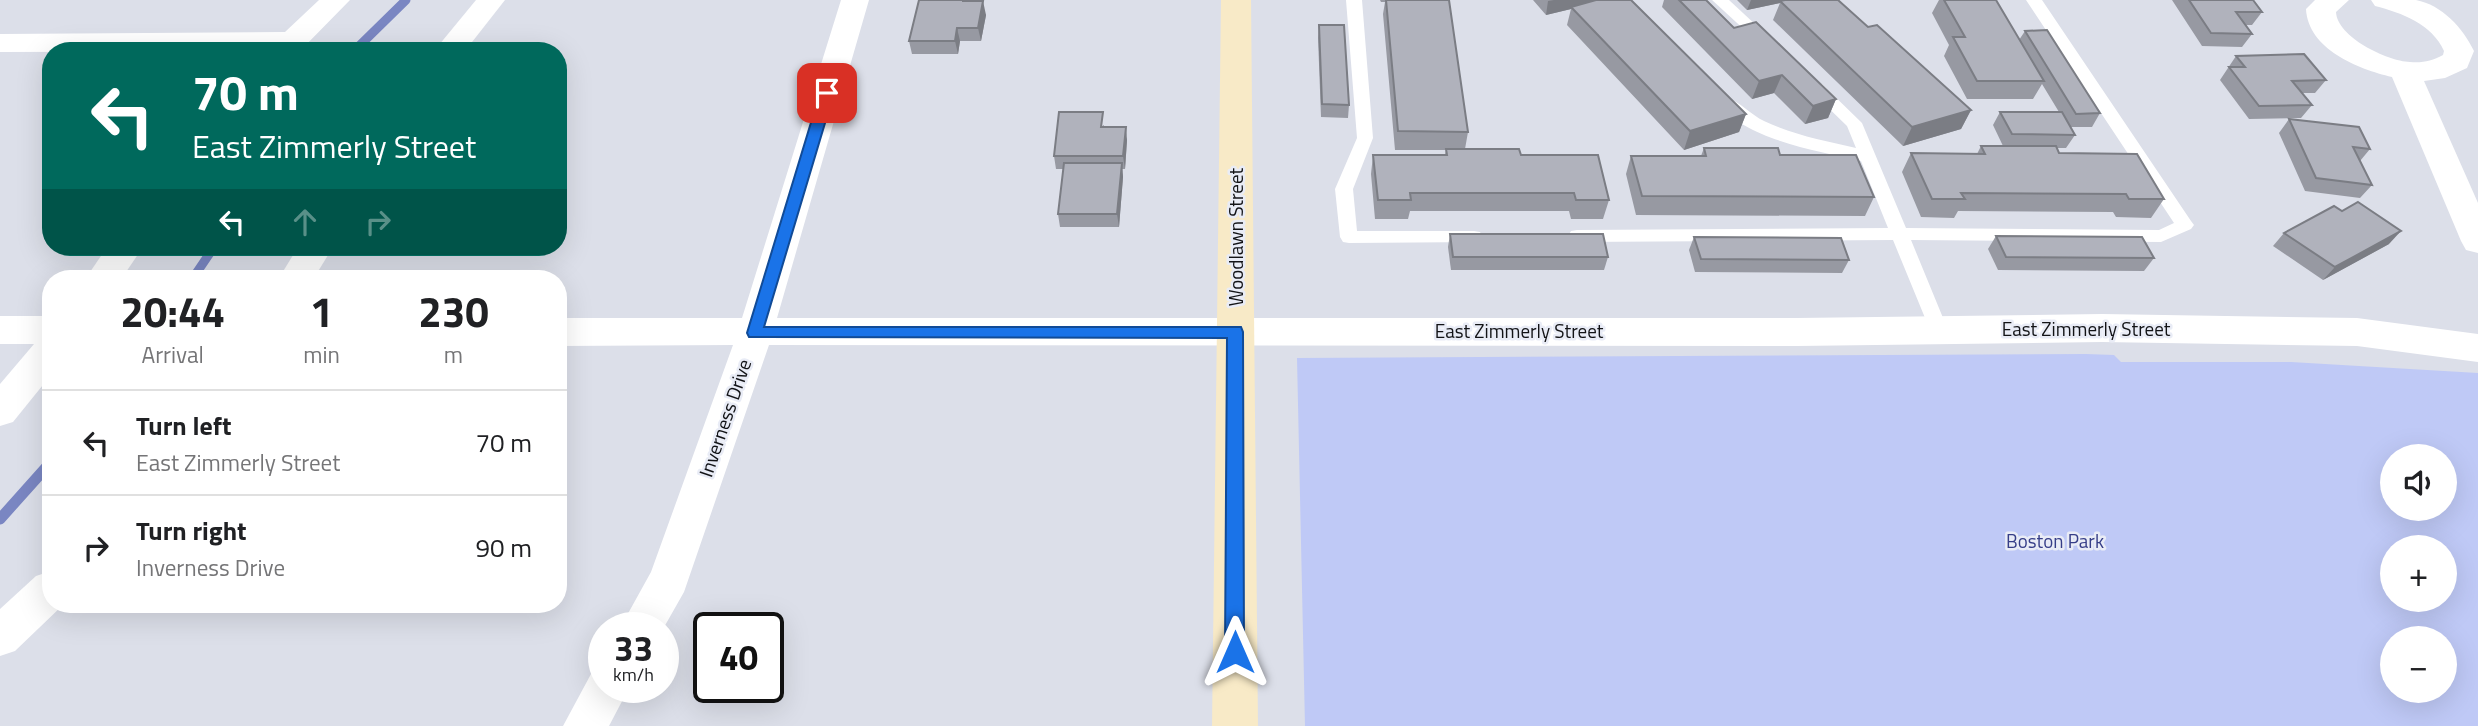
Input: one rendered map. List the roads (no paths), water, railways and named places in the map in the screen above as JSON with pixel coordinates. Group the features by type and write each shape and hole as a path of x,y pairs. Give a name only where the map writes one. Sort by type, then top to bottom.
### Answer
{"street":[{"path":"290,42 336,0"},
{"path":"456,42 491,0"},
{"name":"Inverness Drive","path":"650,612 669,579 755,333 855,0"},
{"name":"Woodlawn Street","path":"1234,726 1236,0"},
{"path":"2335,0 2322,7 2319,16 2323,27 2332,39 2361,58 2404,71 2422,73 2449,67 2456,61 2459,51 2447,31 2431,18 2385,0"},
{"path":"0,43 42,43"},
{"path":"2404,71 2478,241"},
{"name":"East Zimmerly Street","path":"567,332 2102,328 2357,332 2478,348"},
{"path":"0,330 42,330"},
{"path":"0,411 42,360"},
{"path":"0,637 42,597"},
{"path":"585,726 598,703"}],"lane":[{"path":"1354,0 1365,138 1344,189 1349,237 1494,237"},
{"path":"1720,0 1776,52"},
{"path":"1562,237 1898,234 2161,236 2185,225 2034,0"},
{"path":"1806,79 1854,124 1939,330"},
{"path":"1718,94 1736,113 1793,139 1866,156"}],"waterway":[{"path":"363,42 406,0"},
{"path":"198,270 208,256"},
{"path":"0,519 42,472"}],"park label":[{"name":"Boston Park","path":"2055,541"}]}
